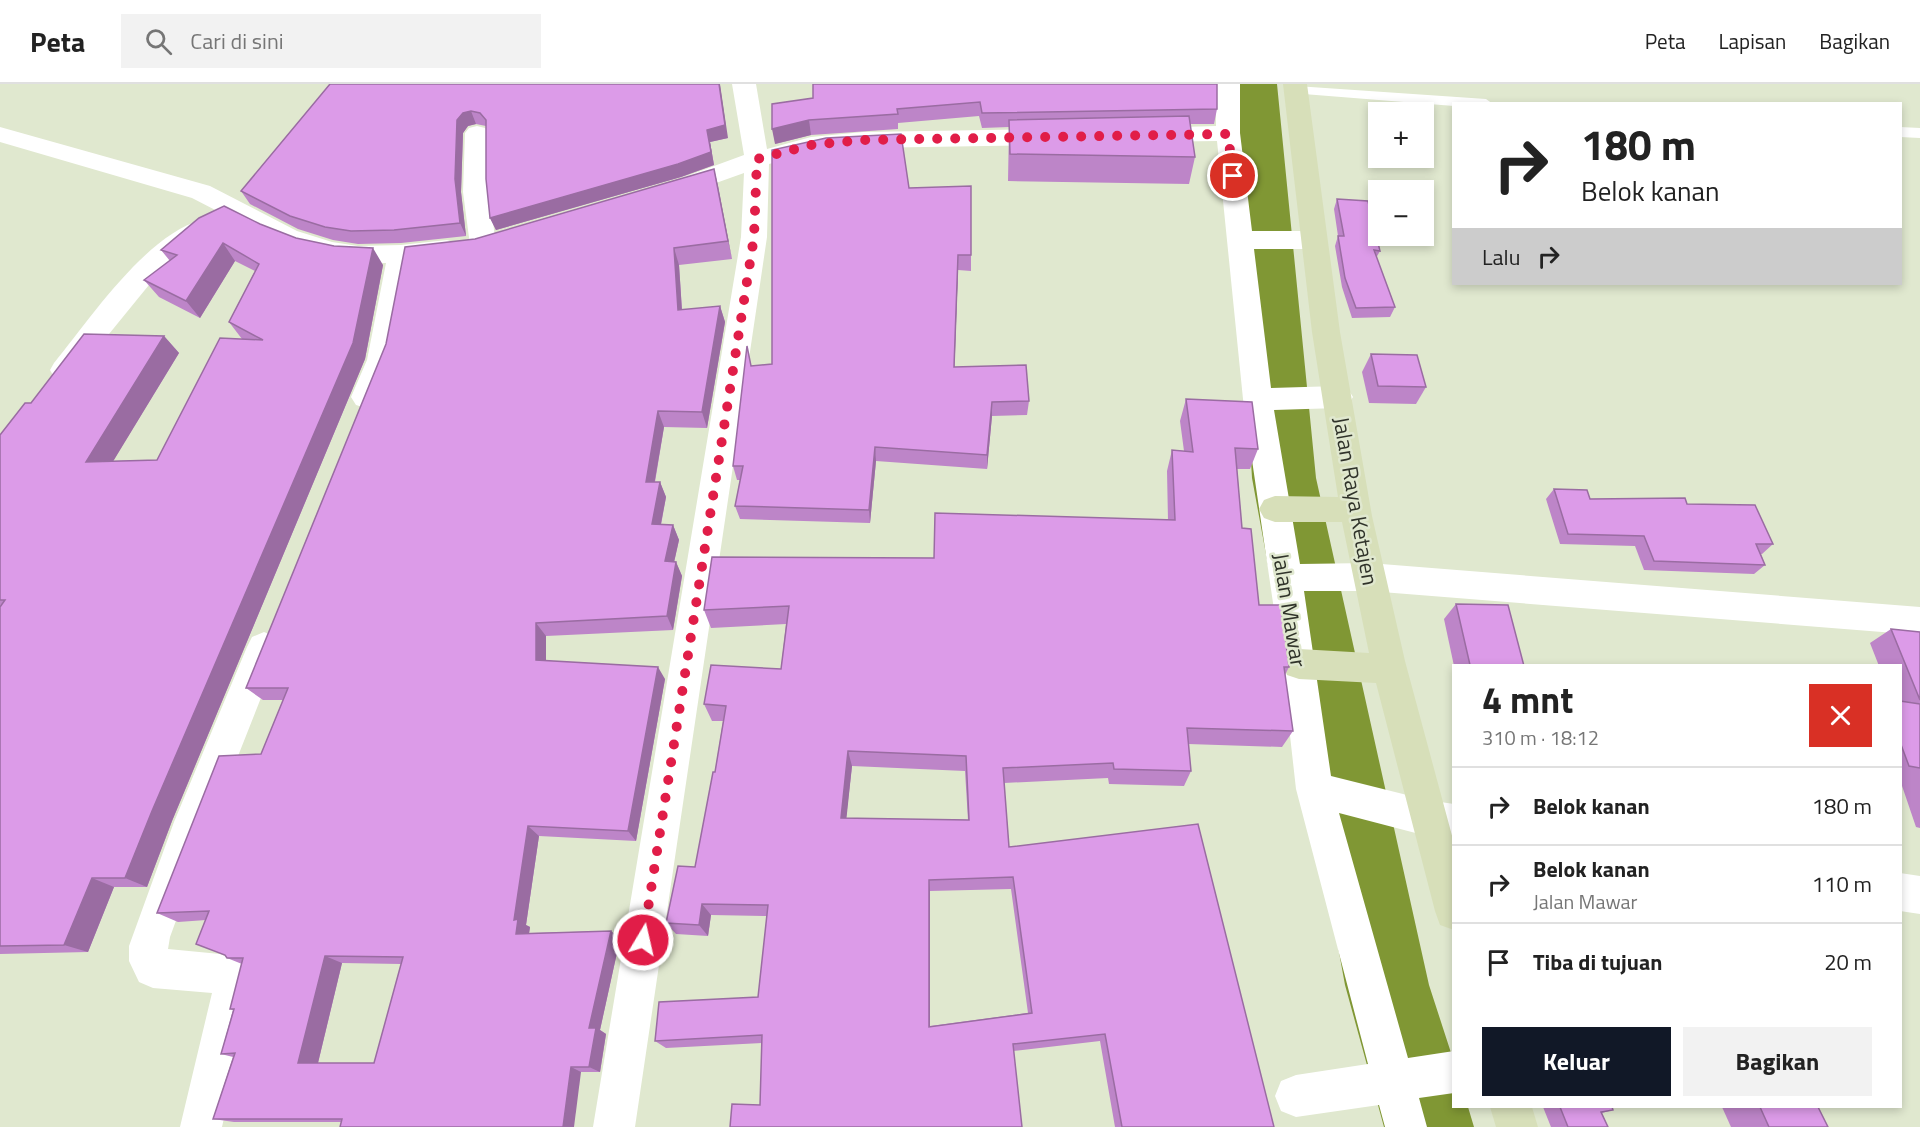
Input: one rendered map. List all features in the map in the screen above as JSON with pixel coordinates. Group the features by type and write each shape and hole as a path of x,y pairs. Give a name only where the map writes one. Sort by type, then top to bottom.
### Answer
{"street":[{"path":"614,1127 754,237 757,159 744,84"},
{"name":"Jalan Mawar","path":"1228,84 1228,134 1246,240 1279,509 1310,665 1324,791 1420,1077 1406,1127"},
{"name":"Jalan Raya Ketajen","path":"1296,87 1300,241 1353,578 1379,669 1440,820 1452,898"},
{"path":"0,134 201,192 288,237 330,251 358,255 401,254 493,242 476,192 477,133"},
{"path":"1124,135 1228,134"},
{"path":"646,198 691,185 757,159 811,145 863,140 1076,136"},
{"path":"51,386 139,279 163,256 190,234 237,211"},
{"path":"1246,240 1300,241"},
{"path":"354,426 381,360 401,254"},
{"path":"1266,399 1323,398"},
{"path":"1279,509 1344,510"},
{"path":"1293,578 1353,578 1920,621"},
{"path":"201,1127 235,988 231,980 220,974 153,968 147,955 150,937 193,822 278,614"},
{"path":"1310,665 1379,669"},
{"path":"1324,791 1440,820"},
{"path":"1902,892 1920,896"},
{"path":"1296,1096 1420,1077"},
{"path":"1510,1108 1517,1127"}],"lane":[{"path":"1296,87 1464,102"},
{"path":"1902,132 1920,134"}],"building":[{"path":"330,84 719,84 725,125 707,130 711,152 678,164 490,218 486,179 486,120 480,113 471,111 463,113 457,120 455,179 460,223 394,230 351,231 325,227 290,216 241,191"},
{"path":"813,84 1217,84 1217,109 982,113 980,102 897,109 898,114 809,120 772,129 772,104 813,98"},
{"path":"1189,116 1195,157 1010,154 1009,120"},
{"path":"901,134 909,188 971,186 971,255 958,255 954,367 1026,365 1029,401 992,402 987,455 875,447 869,510 735,506 743,466 733,466 747,346 751,366 772,364 772,150 826,138"},
{"path":"714,169 728,241 674,248 678,310 720,306 702,412 658,411 646,482 660,482 652,524 673,525 665,561 676,562 667,616 536,623 536,660 658,667 628,831 528,826 514,920 518,919 516,934 611,931 589,1028 596,1028 589,1067 571,1067 563,1127 340,1127 342,1119 213,1119 235,1053 221,1054 234,1009 230,1009 243,958 227,958 225,955 196,944 209,911 157,913 219,756 261,754 288,688 246,688 386,344 405,247 475,239","holes":["325,956 403,957 374,1063 298,1063"]},
{"path":"1337,199 1368,201 1368,246 1379,246 1380,251 1374,250 1395,307 1356,308 1345,278 1338,236 1344,236"},
{"path":"224,206 260,224 296,238 334,246 373,248 353,343 125,878 92,878 64,945 0,946 0,607 5,600 0,600 0,435 25,403 31,403 84,334 164,336 86,462 157,460 220,338 263,340 229,322 259,264 223,243 186,301 144,280 177,255 161,250 199,218"},
{"path":"1371,354 1417,355 1426,387 1378,386"},
{"path":"1186,399 1252,402 1258,449 1235,448 1242,528 1251,529 1259,605 1281,605 1289,667 1284,667 1293,731 1187,728 1191,771 1114,769 1113,763 1003,768 1009,847 1198,824 1274,1127 1122,1127 1105,1034 1013,1044 1022,1127 730,1127 732,1104 760,1105 762,1035 655,1041 659,1002 758,997 768,905 702,904 699,925 666,923 678,866 695,867 713,772 715,772 726,706 704,704 711,665 781,669 789,606 704,610 712,557 934,558 935,513 1175,520 1172,450 1193,452","holes":["848,751 966,756 969,820 841,818","1013,877 1032,1013 929,1027 929,880"]},
{"path":"1554,489 1587,490 1590,499 1685,498 1687,504 1755,505 1773,544 1756,544 1765,565 1654,561 1644,536 1568,534"},
{"path":"1456,604 1508,605 1523,664 1470,664"},
{"path":"1891,629 1920,632 1920,700"},
{"path":"1902,701 1920,704 1920,768 1909,766 1902,747"},
{"path":"1560,1108 1612,1108 1613,1110 1601,1112 1608,1127 1568,1127"},
{"path":"1760,1108 1818,1108 1828,1127 1769,1127"}],"waterway":[{"path":"1253,84 1284,478 1387,985 1429,1127"}],"route":[{"path":"643,940 754,237 757,159 811,145 863,140 1228,134 1233,176"}]}
